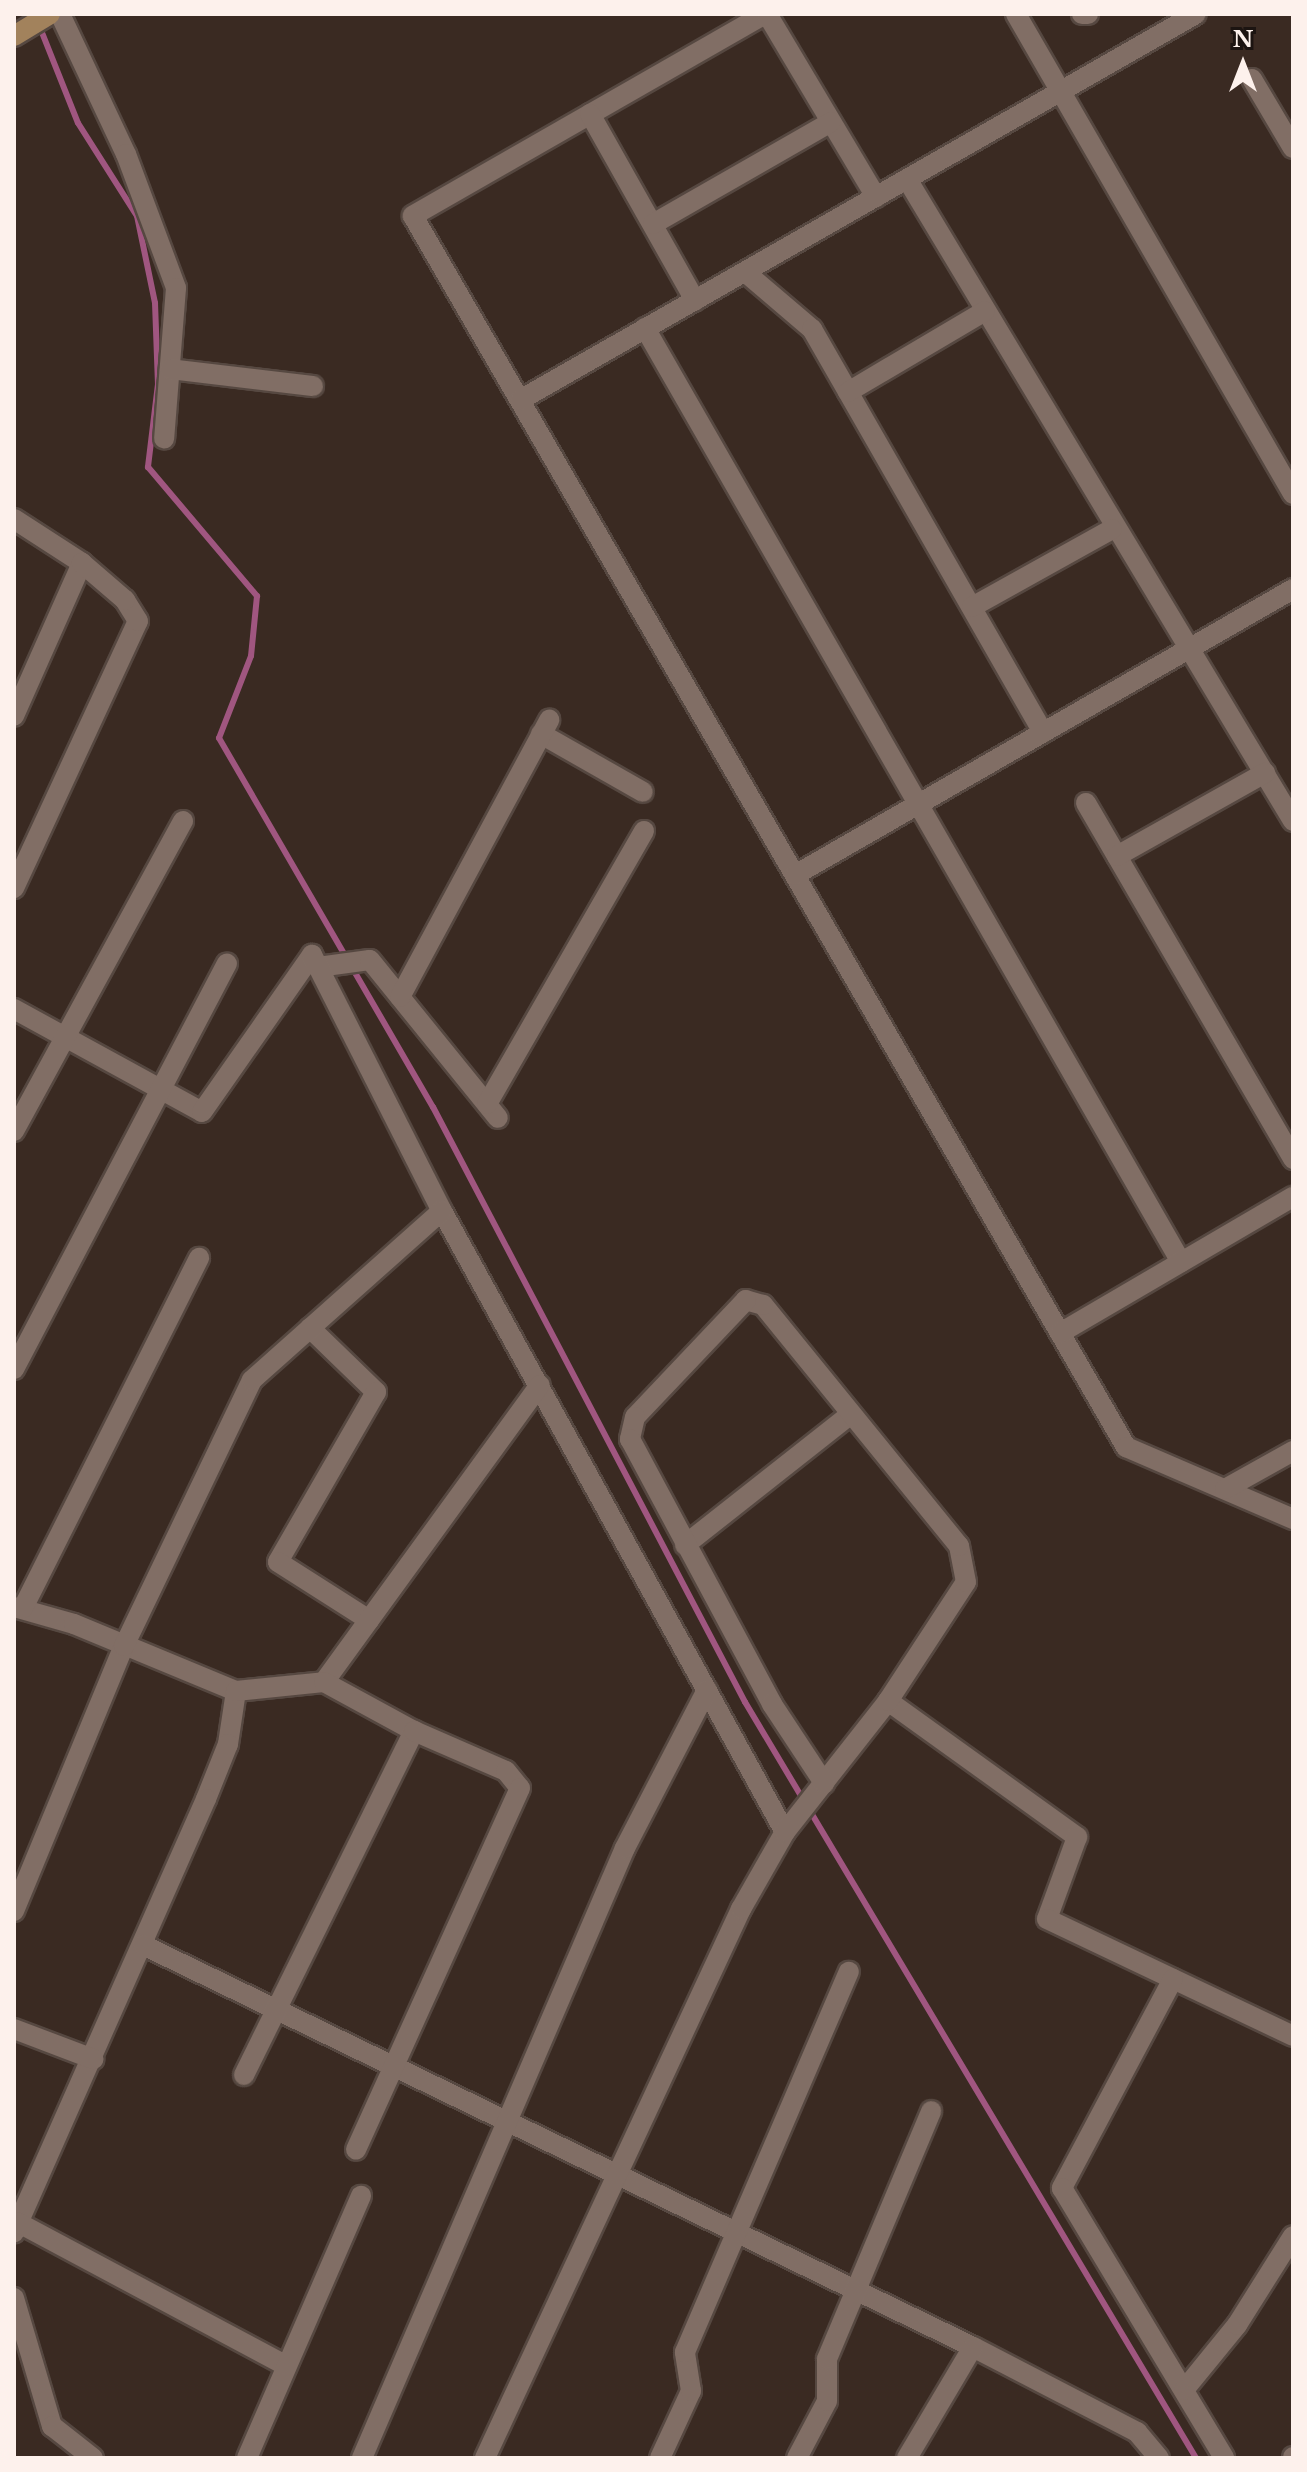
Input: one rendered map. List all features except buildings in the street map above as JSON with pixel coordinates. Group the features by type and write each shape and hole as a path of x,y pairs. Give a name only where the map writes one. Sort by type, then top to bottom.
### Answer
{"street":[{"path":"18,35 50,14"},
{"path":"60,14 126,154 176,288 164,439"},
{"path":"876,197 766,14 413,216 1126,1447 1293,1519"},
{"path":"1016,14 1293,494"},
{"path":"1082,14 1088,14"},
{"path":"520,400 1196,14"},
{"path":"1252,79 1291,140"},
{"path":"590,114 695,300"},
{"path":"653,224 831,122"},
{"path":"907,179 1112,529 1192,647 1293,821"},
{"path":"745,272 812,329 1043,732"},
{"path":"848,392 985,311"},
{"path":"645,328 1181,1262"},
{"path":"170,369 313,386"},
{"path":"14,519 82,563 125,600 138,621 14,888"},
{"path":"972,607 1112,529"},
{"path":"14,716 82,563"},
{"path":"795,875 1293,589"},
{"path":"400,997 545,727 643,792"},
{"path":"1117,856 1265,773"},
{"path":"1086,803 1293,1159"},
{"path":"14,1131 63,1035 183,821"},
{"path":"318,967 370,960 492,1111 644,831"},
{"path":"14,1009 158,1085 202,1112 312,955 442,1211 707,1690 792,1824"},
{"path":"14,1369 158,1085 227,964"},
{"path":"1060,1333 1293,1197"},
{"path":"14,1911 124,1646 252,1380 442,1211"},
{"path":"199,1258 18,1608 236,1691 324,1682 414,1731 506,1771 520,1788 356,2150"},
{"path":"485,2458 741,1909 792,1824 888,1701 966,1582 968,1562 763,1305 746,1300 631,1425 630,1439 819,1789"},
{"path":"310,1328 376,1392 278,1562 369,1620"},
{"path":"324,1682 540,1385"},
{"path":"685,1545 851,1414"},
{"path":"1225,1489 1293,1451"},
{"path":"362,2458 504,2119 625,1848 707,1690"},
{"path":"236,1691 228,1744 93,2059 16,2227 285,2365"},
{"path":"888,1701 1077,1837 1047,1919 1293,2036"},
{"path":"244,2075 414,1731"},
{"path":"143,1945 973,2347 1137,2432 1159,2458"},
{"path":"660,2458 691,2391 685,2352 849,1972"},
{"path":"1173,1979 1062,2188 1224,2458"},
{"path":"14,2029 93,2059"},
{"path":"797,2458 827,2401 827,2359 931,2111"},
{"path":"247,2458 361,2196"},
{"path":"1184,2390 1237,2325 1293,2236"},
{"path":"14,2298 52,2426 93,2458"},
{"path":"907,2458 973,2347"}],"waterway":[{"path":"39,25 78,123 137,216 155,303 158,384 148,467 257,596 251,656 219,738 433,1107 745,1702 1196,2458"}]}
